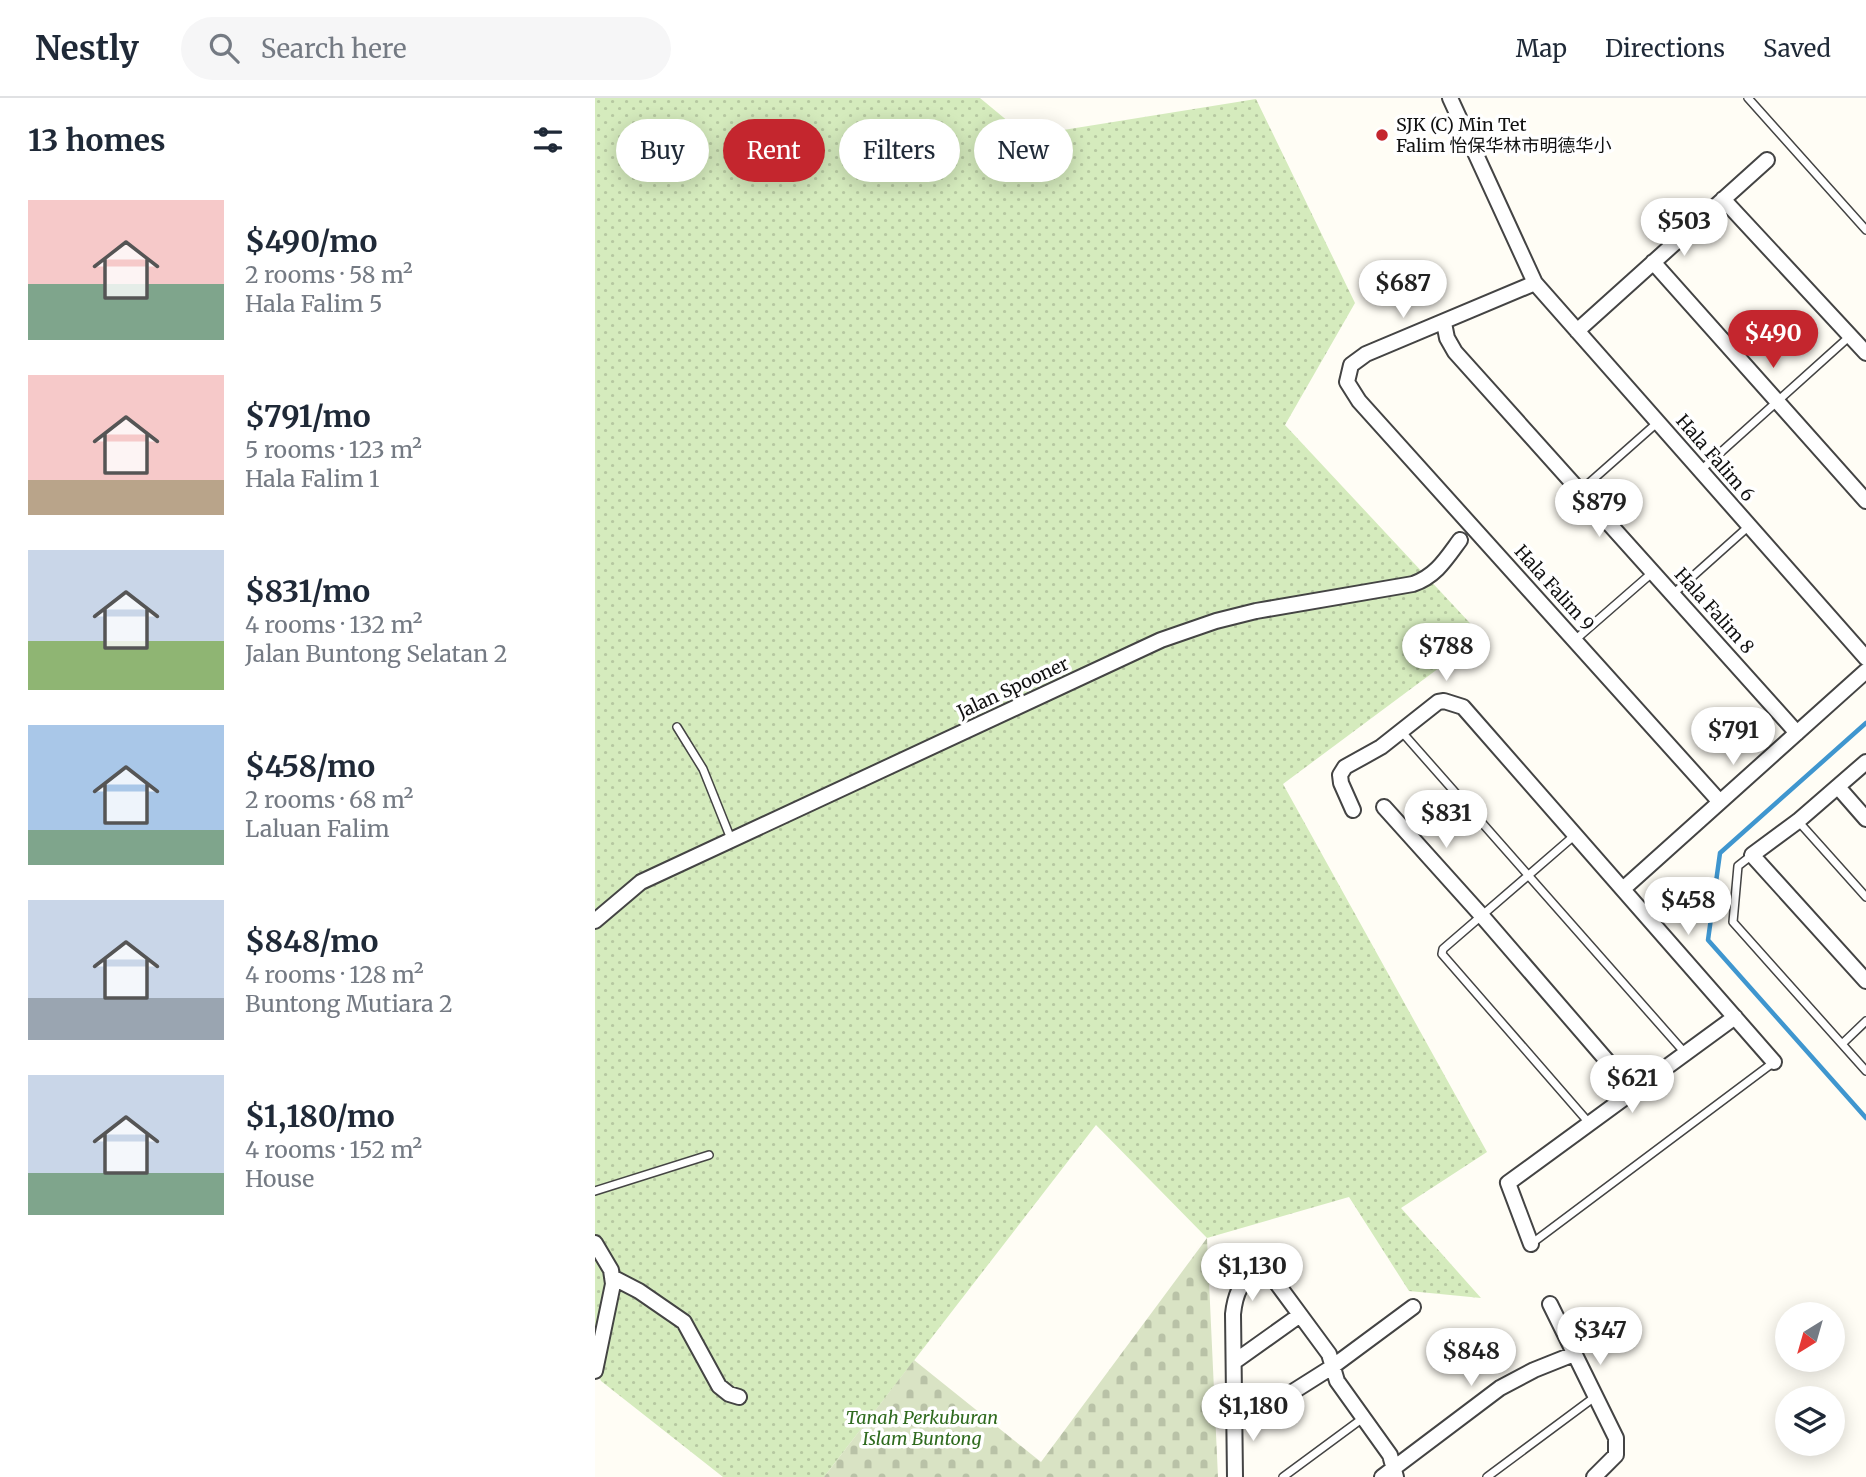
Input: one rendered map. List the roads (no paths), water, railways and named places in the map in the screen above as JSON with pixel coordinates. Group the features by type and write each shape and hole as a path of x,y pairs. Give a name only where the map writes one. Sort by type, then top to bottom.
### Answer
{"street":[{"name":"Hala Falim 6","path":"1450,98 1535,283 1866,658"},
{"path":"1577,331 1767,160"},
{"path":"1723,199 1866,353"},
{"path":"1653,262 1866,501"},
{"path":"1444,323 1535,283"},
{"name":"Hala Falim 9","path":"1444,323 1366,354 1351,365 1347,382 1359,401 1720,802"},
{"name":"Hala Falim 8","path":"1444,323 1447,338 1455,352 1797,733"},
{"name":"Jalan Spooner","path":"595,921 641,882 1161,640 1216,621 1256,611 1413,584 1436,572 1459,540"},
{"path":"1623,889 1866,671"},
{"path":"1353,810 1341,783 1340,775 1345,767 1381,747 1438,702 1444,701 1463,707 1774,1062"},
{"path":"1866,762 1798,821 1752,855 1866,981"},
{"path":"1838,787 1866,819"},
{"path":"1384,807 1633,1092"},
{"path":"1531,1244 1508,1184 1735,1017"},
{"path":"595,1243 611,1270 613,1284 595,1371"},
{"path":"1235,1477 1235,1300 1239,1289 1254,1273 1261,1270 1269,1274 1329,1354 1337,1381 1391,1455 1390,1474"},
{"path":"612,1277 639,1291 684,1322 719,1386 729,1394 739,1397"},
{"path":"1549,1304 1616,1438 1618,1447 1611,1463 1594,1477"},
{"path":"1235,1408 1262,1408 1275,1403 1332,1367 1413,1307"},
{"path":"1234,1363 1300,1315"},
{"path":"1390,1474 1500,1388 1534,1370 1574,1354"}],"lane":[{"path":"1748,98 1866,230"},
{"path":"1700,471 1850,335"},
{"path":"1580,491 1658,422"},
{"path":"1673,594 1749,526"},
{"path":"1575,640 1653,572"},
{"path":"677,726 703,769 731,840"},
{"path":"1401,731 1685,1054"},
{"path":"1798,821 1866,897"},
{"path":"1576,835 1443,949 1442,954 1590,1125"},
{"path":"1752,855 1738,866 1733,922 1866,1071"},
{"path":"1842,1044 1866,1021"},
{"path":"1531,1244 1774,1062"},
{"path":"595,1191 709,1155"},
{"path":"1487,1477 1596,1396"},
{"path":"1283,1477 1364,1418"}],"waterway":[{"path":"1866,723 1720,853 1708,940 1866,1118"}],"place":[{"name":"SJK (C) Min Tet Falim 怡保华林市明德华小","path":"1382,135"}],"park label":[{"name":"Tanah Perkuburan Islam Buntong","path":"922,1428"}]}
